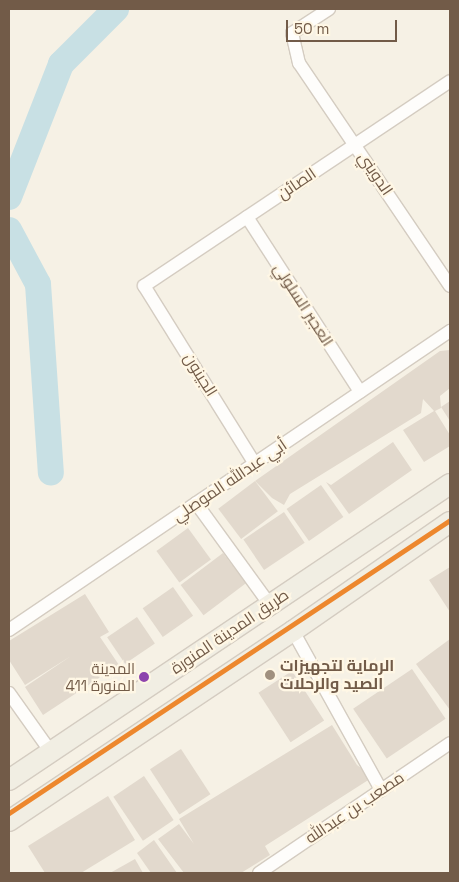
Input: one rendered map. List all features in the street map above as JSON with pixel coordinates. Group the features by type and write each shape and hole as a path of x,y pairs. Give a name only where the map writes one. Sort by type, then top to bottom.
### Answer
{"main road":[{"name":"طريق المدينة المنورة","path":"9,780 450,484"},
{"name":"طريق المدينة المنورة","path":"9,821 293,632 450,522"}],"street":[{"name":"الدويني","path":"329,9 292,33 299,62 450,286"},
{"name":"الصائن","path":"144,286 450,81"},
{"name":"العجير السلولي","path":"247,217 360,392"},
{"name":"الجينون","path":"144,286 255,464"},
{"name":"أبي عبدالله الموصلي","path":"9,630 450,331"},
{"path":"196,503 270,605"},
{"path":"293,632 381,790"},
{"path":"9,693 51,752"},
{"name":"مصعب بن عبدالله","path":"259,873 276,869 381,790 450,743"}],"building":[{"path":"450,350 450,388 440,396 441,408 435,411 450,435 450,446 424,462 403,430 434,411 423,399 421,413 290,494 284,505 272,498 255,481 440,351"},
{"path":"450,401 450,421 441,407"},
{"path":"393,442 412,470 349,514 326,482 331,485"},
{"path":"255,481 278,511 241,539 218,509"},
{"path":"321,485 343,517 309,541 287,509"},
{"path":"284,512 305,543 264,570 243,539"},
{"path":"188,528 211,560 179,582 156,551"},
{"path":"223,553 246,583 204,615 181,585"},
{"path":"450,567 450,612 429,580"},
{"path":"173,587 193,616 163,637 143,608"},
{"path":"85,594 109,632 100,637 119,665 43,715 25,687 71,656 25,685 9,660 9,641"},
{"path":"137,617 155,644 125,664 107,637"},
{"path":"450,639 450,710 416,664"},
{"path":"412,669 446,719 387,758 353,709"},
{"path":"292,671 324,720 291,742 258,693"},
{"path":"332,725 357,765 373,777 265,846 270,855 241,873 184,873 158,839 179,824 194,844 179,819"},
{"path":"181,749 210,794 179,814 150,769"},
{"path":"144,776 174,820 143,841 113,797"},
{"path":"108,796 135,840 81,873 45,873 28,846"},
{"path":"154,840 177,873 151,873 137,853"},
{"path":"135,859 143,873 110,873"}],"waterway":[{"path":"9,197 61,64 116,9"},
{"path":"9,230 38,284 51,473"}],"transit line":[{"path":"9,813 450,520"}],"place":[{"name":"الرماية لتجهيزات الصيد والرحلات","path":"270,675"},
{"name":"المدينة المنورة 411","path":"144,677"}]}
